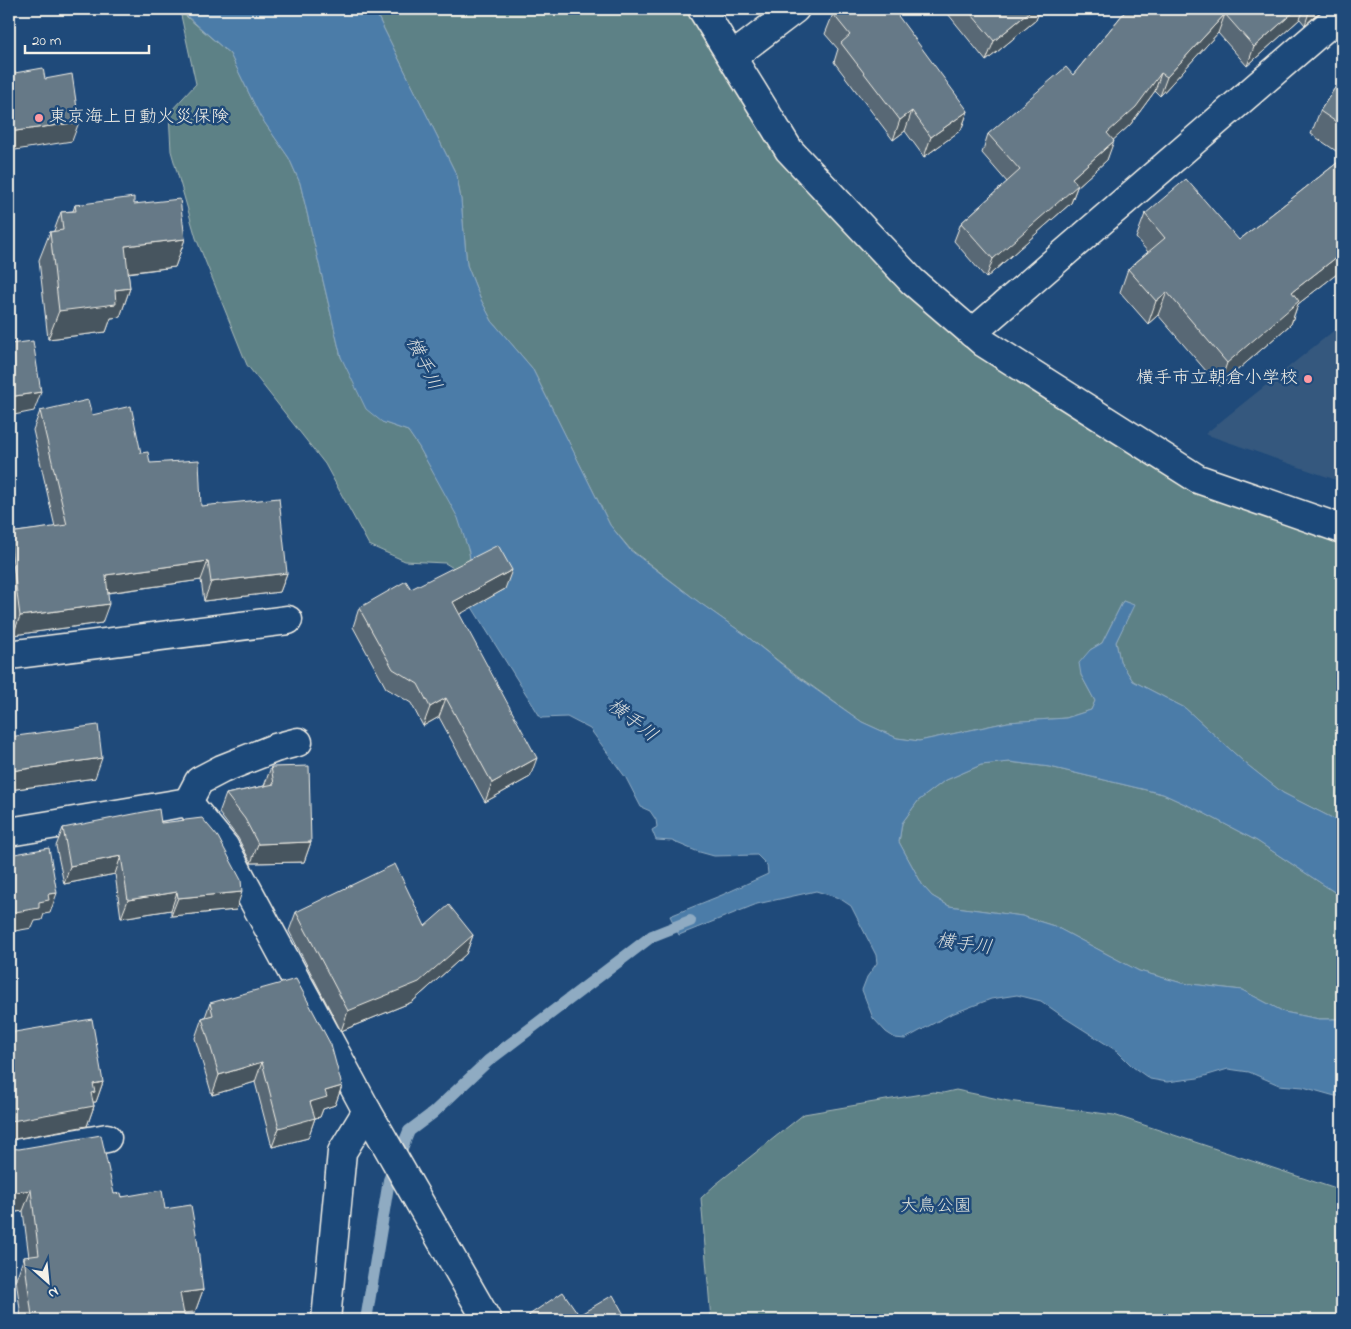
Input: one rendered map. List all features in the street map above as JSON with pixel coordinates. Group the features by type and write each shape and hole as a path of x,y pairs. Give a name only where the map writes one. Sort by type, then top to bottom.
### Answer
{"street":[{"path":"702,9 789,150 912,281 984,343 1198,479 1342,529"},
{"path":"732,57 795,9"},
{"path":"972,333 1342,13"},
{"path":"9,655 288,620"},
{"path":"188,802 199,781 222,769 298,742"},
{"path":"9,832 188,802"},
{"path":"188,802 224,846 367,1111 487,1320"},
{"path":"326,1320 342,1152 367,1111"},
{"path":"9,1155 107,1138"}],"shaded area":[{"name":"横手市立朝倉小学校","path":"1342,324 1342,482 1205,434"}],"green space":[{"path":"374,9 702,9 789,150 972,333 1198,479 1342,529 1342,823 1283,793 1245,763 1185,708 1133,681 1120,661 1116,642 1133,605 1123,601 1102,643 1090,650 1081,675 1095,701 1091,710 1066,718 1008,722 919,741 897,738 862,722 795,674 630,549 610,525 532,368 492,321 480,298 467,265 457,176"},
{"path":"180,11 230,54 260,116 289,158 300,183 341,357 382,422 408,431 419,447 459,518 469,552 473,580 445,563 405,561 369,545 325,464 247,365 196,238 171,151 169,113 196,84"},
{"path":"1009,762 1050,767 1163,794 1257,841 1342,897 1342,1019 1319,1019 1284,1012 1242,990 1182,983 1139,971 1054,926 1022,916 949,906 932,896 923,886 899,842 902,823 918,801 944,781 981,765"},
{"name":"大鳥公園","path":"956,1090 1008,1101 1114,1115 1342,1191 1342,1320 711,1320 701,1198 804,1114 933,1092 943,1093"}],"water":[{"name":"横手川","path":"179,9 374,9 457,176 467,265 480,298 492,321 532,368 610,525 630,550 744,634 795,675 862,722 897,738 919,741 1008,722 1066,718 1091,710 1095,701 1081,675 1079,663 1090,650 1102,643 1123,601 1134,605 1116,642 1120,661 1133,681 1185,708 1245,763 1283,793 1342,823 1342,897 1257,841 1163,794 1050,767 1010,762 981,765 944,781 918,801 902,823 899,842 923,886 932,896 949,906 1022,916 1054,926 1139,971 1182,983 1242,990 1284,1012 1319,1019 1342,1019 1342,1096 1335,1096 1303,1087 1279,1085 1249,1072 1228,1069 1198,1078 1167,1082 1150,1079 1133,1067 1117,1051 1041,1001 1017,995 991,999 949,1015 905,1039 895,1038 886,1032 873,1018 862,990 867,977 877,963 876,955 851,906 839,898 816,891 757,904 679,935 670,916 768,874 767,865 757,855 714,856 672,841 656,840 652,830 657,827 656,820 650,811 641,807 626,778 590,729 567,717 541,718 470,604 473,580 469,552 458,518 419,447 408,431 382,422 366,409 341,357 300,183 289,158 260,116 230,54"}],"building":[{"path":"839,9 893,9 968,111 931,137 912,111 900,120 841,43 850,35 833,14"},
{"path":"967,9 1033,9 994,41"},
{"path":"1127,9 1297,9 1254,47 1225,14 1167,77 1161,73 1136,107 1107,133 1114,141 1072,178 1078,185 993,259 961,223 1020,170 988,134 1066,67 1073,75"},
{"path":"43,68 45,79 72,74 79,122 9,132 9,74"},
{"path":"1342,77 1342,126 1320,111"},
{"path":"1342,159 1342,253 1292,292 1299,301 1227,363 1167,292 1156,301 1128,269 1165,238 1145,214 1186,179 1239,240"},
{"path":"134,197 134,204 180,199 185,239 125,246 130,288 115,290 116,304 59,311 50,232 63,230 61,212 76,211 75,205"},
{"path":"33,341 41,392 9,397 9,344"},
{"path":"88,400 92,415 131,406 141,453 148,452 150,463 199,460 201,506 279,498 287,573 211,582 208,561 106,575 109,604 20,616 9,533 67,525 40,411"},
{"path":"498,545 512,570 453,602 537,758 492,783 446,698 430,707 418,684 393,669 359,608 406,581 411,589"},
{"path":"98,725 102,758 11,771 9,737"},
{"path":"309,766 311,842 258,844 245,819 226,794 274,784 271,767"},
{"path":"159,809 161,823 202,818 218,837 241,880 242,892 178,898 177,892 128,900 121,856 70,866 63,828"},
{"path":"49,848 57,893 48,894 49,900 39,902 39,908 9,913 9,855"},
{"path":"395,864 425,926 449,905 473,935 419,982 348,1011 296,912"},
{"path":"296,979 331,1045 342,1086 325,1091 327,1097 310,1102 315,1118 279,1128 262,1062 219,1075 202,1018 213,1015 210,1003"},
{"path":"92,1019 103,1082 93,1084 95,1092 91,1093 94,1106 12,1121 9,1104 9,1033"},
{"path":"101,1135 114,1194 121,1193 122,1197 162,1190 165,1209 191,1205 203,1290 180,1293 185,1320 9,1320 32,1316 24,1257 39,1255 31,1190 9,1193 9,1148 19,1149"},
{"path":"563,1292 579,1315 613,1295 627,1320 533,1320 529,1315"}],"waterway":[{"path":"366,1320 389,1180 409,1131 433,1113 488,1061 652,936 690,921"}],"place":[{"name":"東京海上日動火災保険","path":"39,118"},
{"name":"横手市立朝倉小学校","path":"1308,379"}]}
